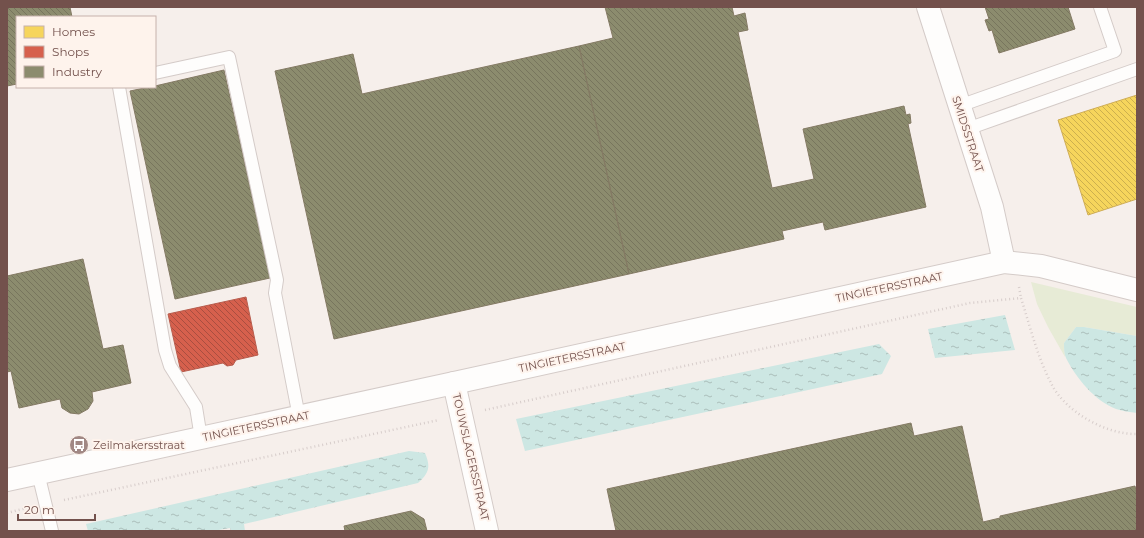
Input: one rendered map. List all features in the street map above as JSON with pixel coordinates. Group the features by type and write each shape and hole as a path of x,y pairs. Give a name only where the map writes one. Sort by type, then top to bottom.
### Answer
{"street":[{"name":"SMIDSSTRAAT","path":"928,7 992,207 1004,262"},
{"name":"TINGIETERSSTRAAT","path":"7,480 454,384 1004,262 1041,266 1137,290"},
{"name":"TOUWSLAGERSSTRAAT","path":"454,384 488,531"}],"lane":[{"path":"959,106 1115,51 1100,7"},
{"path":"156,73 229,57 277,280 275,293 299,417"},
{"path":"967,129 1137,69"},
{"path":"120,88 165,350 170,366 196,407 201,438"},
{"path":"38,474 52,531"}],"path":[{"path":"7,513 970,303 1021,298 1051,385 1064,401 1086,420 1106,429 1129,435 1137,434"}],"green space":[{"path":"1031,282 1137,307 1137,336 1076,327 1064,343 1065,357 1037,304"}],"water":[{"path":"1005,315 1015,350 935,358 928,329"},
{"path":"1076,327 1137,336 1137,413 1118,410 1108,405 1087,388 1070,366 1065,356 1064,343"},
{"path":"879,344 891,356 882,374 525,451 516,419"},
{"path":"409,451 425,453 427,458 427,473 418,483 244,524 245,531 231,531 230,528 213,531 88,531 86,524"}],"building: Homes":[{"path":"1137,95 1137,199 1088,215 1058,120"}],"building: Shops":[{"path":"246,297 258,355 236,360 233,365 227,366 223,363 181,372 168,314"}],"building: Industry":[{"path":"7,7 70,7 72,16 16,16 16,84 7,86"},
{"path":"605,7 732,7 734,16 745,13 748,30 738,32 772,188 814,179 803,129 904,106 906,115 910,114 911,123 908,124 926,207 825,230 823,222 782,231 784,239 629,274 579,46 613,38"},
{"path":"985,7 1068,7 1075,29 999,53 992,30 989,31 985,20 989,19"},
{"path":"579,46 629,274 334,339 275,71 353,54 362,94"},
{"path":"224,70 270,278 175,299 130,91 144,88 156,88 156,86"},
{"path":"83,259 103,349 123,345 131,383 92,392 93,401 88,409 79,414 70,413 62,408 60,399 19,408 11,371 7,372 7,276"},
{"path":"911,423 914,436 962,426 983,522 1000,518 1000,516 1135,486 1137,495 1137,531 616,531 607,489"},
{"path":"411,511 424,519 427,531 345,531 344,526"}],"place":[{"name":"Zeilmakersstraat","path":"79,445"}]}
